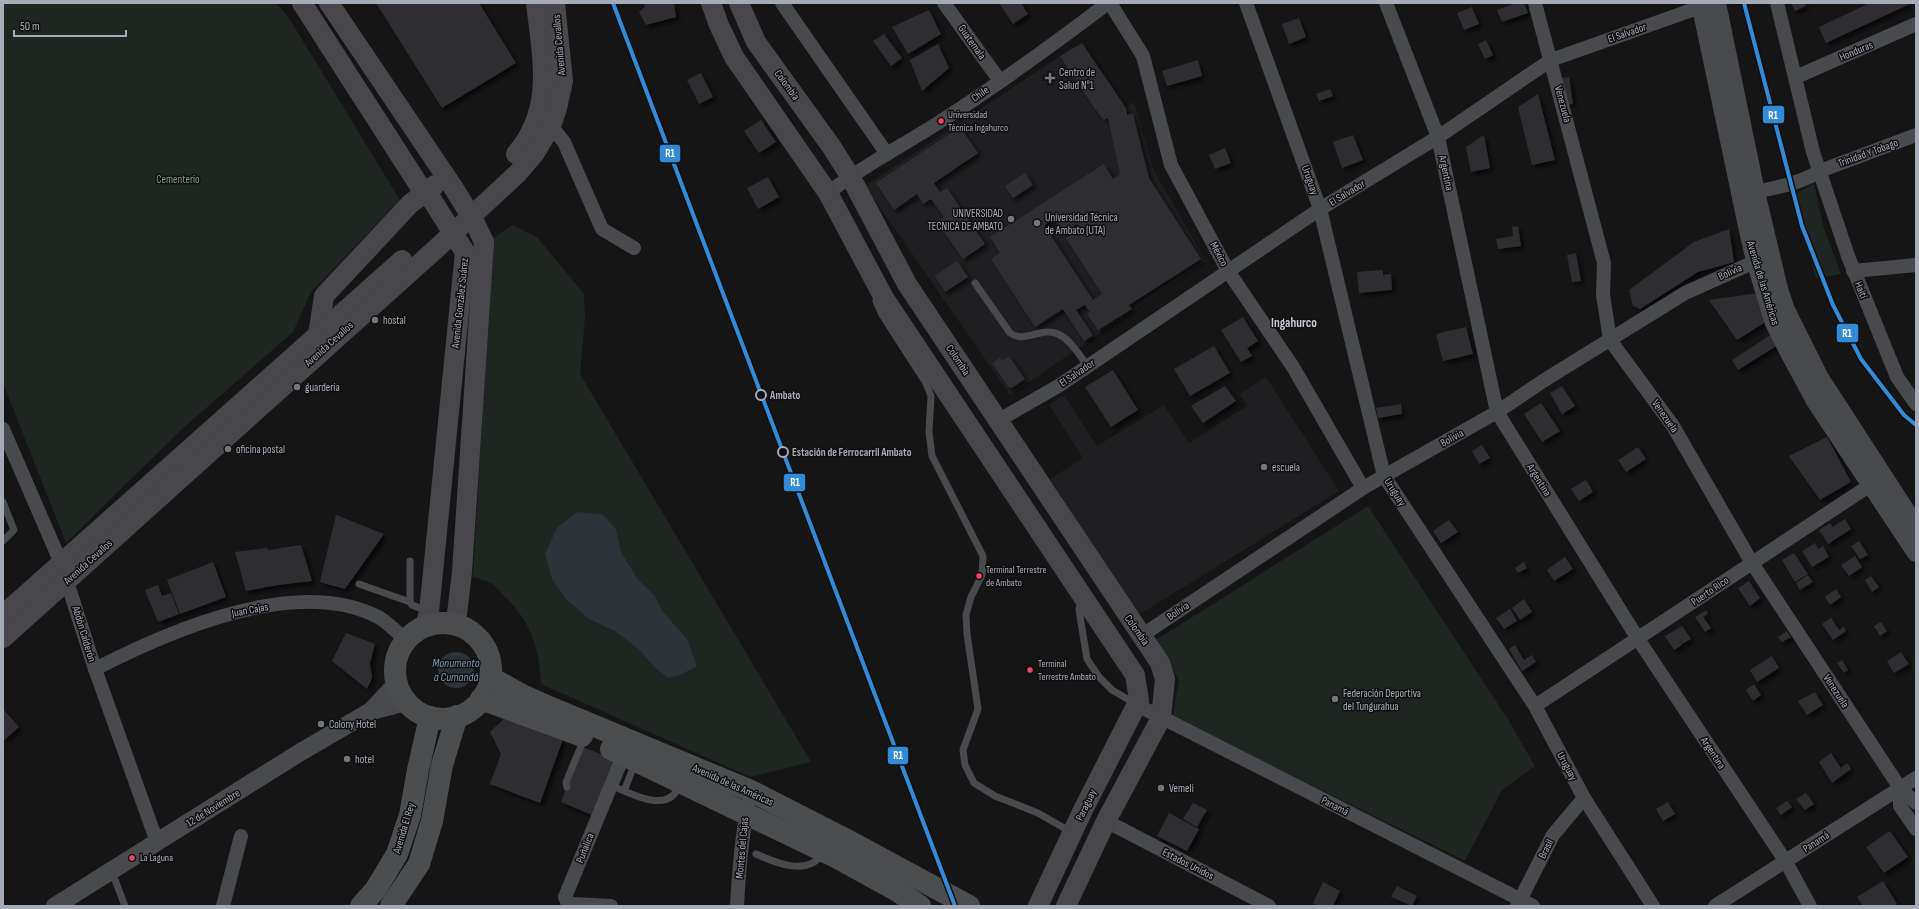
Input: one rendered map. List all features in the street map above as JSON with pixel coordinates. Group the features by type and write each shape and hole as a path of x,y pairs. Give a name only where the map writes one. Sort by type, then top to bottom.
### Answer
{"main road":[{"name":"Avenida González Suárez","path":"302,3 465,252 427,619"},
{"name":"Avenida González Suárez","path":"329,3 475,223 484,242 462,572 457,614 452,624"},
{"path":"712,3 719,25 734,57 828,193 876,285 1135,675 1139,700 1137,705"},
{"name":"Colombia","path":"739,3 756,42 831,146 850,176 907,284 999,420 1047,497 1160,663 1165,679 1161,718"},
{"name":"Avenida Cevallos","path":"3,615 64,572 517,174 535,153 551,126 563,81 546,8"},
{"name":"Avenida Cevallos","path":"3,638 64,572 318,335 483,188 510,162 525,143 535,125 542,102 546,8"},
{"path":"327,43 347,30"},
{"path":"318,335 324,296 410,204 428,197 449,183"},
{"path":"463,274 483,272"},
{"path":"427,619 438,623 452,624 465,628 476,637 485,648 490,662 489,684 481,699 470,709 457,716 444,718 430,717 413,708 401,693 395,666 398,652 406,640 427,619"},
{"name":"Avenida de las Américas","path":"490,677 535,701 751,791 969,906"},
{"name":"Avenida de las Américas","path":"481,699 585,737 630,757 824,852 896,890 917,905"},
{"name":"Paraguay","path":"1038,906 1073,832 1137,705"},
{"name":"Avenida El Rey","path":"391,906 419,864 432,821 442,766 457,716"},
{"name":"Avenida El Rey","path":"361,906 376,889 397,854 410,815 430,717"},
{"path":"1066,906 1106,821 1161,718"}],"street":[{"path":"782,3 887,154"},
{"name":"Guatemala","path":"944,3 1000,81"},
{"name":"Chile","path":"828,193 850,176 941,121 1045,51 1109,3"},
{"name":"México","path":"1109,3 1143,56 1171,165 1228,271 1293,367 1363,488"},
{"name":"Uruguay","path":"1246,3 1320,209 1384,476 1535,706 1584,798 1653,906"},
{"name":"Argentina","path":"1386,3 1438,137 1497,412 1638,639 1786,862 1810,906"},
{"name":"Venezuela","path":"1535,3 1604,262 1603,295 1610,340 1673,426 1752,563 1900,788 1916,803"},
{"path":"1777,3 1796,77"},
{"name":"El Salvador","path":"999,420 1060,385 1320,209 1438,137 1551,60 1708,4"},
{"name":"Avenida de las Américas","path":"1708,4 1756,192 1763,258"},
{"name":"Avenida de las Américas","path":"1708,4 1763,258 1774,323 1815,401 1877,480 1916,526"},
{"name":"Honduras","path":"1796,77 1916,24"},
{"name":"Haití","path":"1796,77 1816,173 1853,271 1897,377 1916,404"},
{"path":"551,126 564,142 602,229 634,248"},
{"name":"Trinidad Y Tobago","path":"1756,192 1780,187 1916,135"},
{"name":"Bolivia","path":"1141,636 1363,488 1497,412 1543,381 1685,293 1763,258"},
{"path":"1853,271 1916,265"},
{"name":"Abdón Calderón","path":"3,429 64,572 95,669 157,842"},
{"name":"Avenida de las Américas","path":"1877,480 1916,553"},
{"name":"Puerto Rico","path":"1535,706 1877,480"},
{"name":"Juan Cajas","path":"95,669 131,650 226,614 287,603 323,602 351,607 378,617 406,640"},
{"name":"12 de Noviembre","path":"55,906 112,872 299,753 401,693"},
{"name":"Panamá","path":"1137,705 1463,872 1519,903 1533,906"},
{"name":"Puñalica","path":"611,906 573,904 567,902 565,897 602,799 630,757"},
{"name":"Panamá","path":"1715,906 1916,778"},
{"path":"1900,788 1900,806 1916,829"},
{"name":"Montes del Cajas","path":"737,906 740,852 745,812 751,791"},
{"name":"Brasil","path":"1519,903 1553,835 1584,798"},
{"name":"Estados Unidos","path":"1106,821 1269,906"},
{"path":"223,906 241,836"}],"lane":[{"path":"975,283 1010,333 1016,337 1025,338 1044,332 1056,333 1066,338 1088,366"},
{"path":"876,285 873,288 873,292 881,313 926,383 931,396 929,432 932,456 983,556 982,575 971,597 966,615 978,709 963,750 966,765 974,783 995,796 1038,813 1066,830 1073,832"},
{"path":"3,502 14,530 3,541"},
{"path":"410,561 410,602"},
{"path":"359,584 410,602 427,619"},
{"path":"1080,593 1079,610 1087,658 1098,677 1112,690 1137,705"},
{"path":"567,787 566,782 585,737"},
{"path":"624,791 630,757"},
{"path":"611,784 635,796 651,800 667,800 675,795 680,781"},
{"path":"756,854 780,865 798,866 811,865 820,858 824,852"},
{"path":"112,872 126,906"}],"shaded area":[{"name":"Universidad Técnica de Ambato (UTA)","path":"1060,56 1104,120 1134,102 1154,171 1206,261 1010,395 865,186"},
{"path":"1266,377 1339,491 1137,616 1050,479 1083,458 1049,405 1064,395 1097,446 1164,405 1189,443 1247,406 1240,394"}],"green space":[{"name":"Cementerio","path":"3,3 276,3 289,18 400,200 311,292 293,332 181,430 66,543 3,383"},
{"path":"1814,184 1823,225 1841,274 1816,279 1795,194"},
{"path":"513,225 537,237 584,294 585,318 580,374 811,762 750,777 541,684 536,647 521,615 493,584 473,577 491,239"},
{"name":"Federación Deportiva del Tungurahua","path":"1368,506 1509,721 1535,766 1502,790 1465,861 1173,717 1179,680 1156,640"}],"water":[{"path":"577,512 602,514 616,529 621,552 638,580 655,596 663,612 687,639 697,666 680,675 668,678 654,667 640,650 615,631 589,619 567,600 552,579 545,554 557,528"},
{"name":"Monumento a Cumandá","path":"460,652 469,657 473,663 473,677 469,683 460,688 452,688 443,683 439,677 438,666 443,657 449,653"}],"building":[{"path":"376,3 479,3 516,63 442,108"},
{"path":"644,3 674,3 676,17 646,25 639,12 645,7"},
{"path":"999,3 1021,3 1028,14 1013,24"},
{"path":"1516,3 1524,3 1528,13 1502,22 1497,10"},
{"path":"1791,3 1805,3 1806,6 1795,11"},
{"path":"1870,3 1912,3 1826,43 1819,27"},
{"path":"1472,7 1479,24 1464,30 1457,13"},
{"path":"929,10 941,34 908,54 892,27"},
{"path":"1299,18 1306,37 1289,44 1282,24"},
{"path":"884,34 902,58 891,66 873,41"},
{"path":"1486,40 1493,55 1485,59 1478,44"},
{"path":"1082,43 1126,108 1127,115 1133,114 1149,178 1201,259 1129,305 1132,309 1098,330 1087,314 1090,312 1085,305 1076,310 1093,335 1084,341 1063,309 1035,327 991,259 1000,253 990,237 1104,164 1113,179 1120,174 1108,118 1104,120 1095,109 1060,56","holes":["1054,219 1063,233 1077,224 1080,229 1066,238 1102,294 1093,300 1044,225"]},
{"path":"938,44 949,68 922,91 910,60"},
{"path":"1198,60 1202,76 1167,86 1162,71"},
{"path":"701,73 713,97 699,104 687,80"},
{"path":"1569,77 1573,104 1567,105 1562,78"},
{"path":"1330,89 1333,96 1319,101 1316,94"},
{"path":"1538,94 1555,160 1532,165 1518,107"},
{"path":"761,120 776,142 759,153 744,131"},
{"path":"960,127 978,153 934,183 940,192 947,188 985,244 963,259 937,222 944,217 931,199 923,204 917,194 894,210 876,183"},
{"path":"1353,135 1363,160 1342,168 1333,142"},
{"path":"1484,135 1490,168 1471,172 1466,147"},
{"path":"1225,148 1231,163 1215,169 1209,155"},
{"path":"1025,173 1033,185 1013,198 1005,186"},
{"path":"768,177 779,197 758,209 747,188"},
{"path":"1518,226 1521,246 1498,249 1496,239 1513,236 1512,227"},
{"path":"1729,229 1734,262 1698,272 1640,309 1633,306 1629,290 1694,242"},
{"path":"1576,253 1581,281 1572,282 1567,255"},
{"path":"957,261 968,277 945,292 935,276"},
{"path":"1383,270 1383,275 1391,274 1392,290 1359,293 1357,272"},
{"path":"1759,293 1767,321 1737,340 1709,300"},
{"path":"1243,317 1258,341 1247,348 1252,356 1241,362 1221,330"},
{"path":"1466,327 1473,354 1443,361 1436,334"},
{"path":"1772,334 1778,345 1738,370 1732,360"},
{"path":"1214,346 1230,373 1190,396 1174,369"},
{"path":"1009,356 1025,379 1012,388 1008,387 992,363 1000,358 1002,361"},
{"path":"1113,370 1138,410 1111,427 1085,387"},
{"path":"1225,386 1236,401 1203,423 1191,406"},
{"path":"1562,386 1575,406 1562,414 1550,393"},
{"path":"1541,403 1560,431 1542,442 1524,414"},
{"path":"1401,404 1402,414 1378,418 1376,408"},
{"path":"1827,437 1851,482 1820,500 1789,456"},
{"path":"1482,445 1490,458 1479,464 1472,451"},
{"path":"1638,447 1646,459 1626,472 1618,460"},
{"path":"1586,480 1593,492 1579,501 1571,489"},
{"path":"336,515 384,534 345,589 320,582"},
{"path":"1845,519 1851,529 1828,544 1819,530 1830,523 1833,527"},
{"path":"1449,520 1458,532 1441,543 1433,531"},
{"path":"1859,541 1868,555 1860,559 1851,546"},
{"path":"1815,543 1818,549 1823,546 1829,557 1812,567 1802,551"},
{"path":"301,545 312,581 246,591 235,552 266,548 269,550"},
{"path":"1794,553 1808,574 1795,582 1782,560"},
{"path":"1855,556 1862,567 1849,576 1841,565"},
{"path":"1565,557 1573,569 1554,581 1547,570"},
{"path":"213,562 226,597 180,614 167,580"},
{"path":"1524,562 1527,568 1518,573 1515,568"},
{"path":"1808,575 1813,582 1800,590 1796,583"},
{"path":"1871,576 1879,587 1872,592 1865,580"},
{"path":"1749,581 1760,598 1750,606 1738,588"},
{"path":"158,585 162,596 171,593 179,614 158,622 145,590"},
{"path":"1836,589 1841,597 1830,605 1825,597"},
{"path":"1524,599 1532,612 1520,620 1512,608"},
{"path":"1510,609 1517,621 1504,629 1496,618"},
{"path":"1706,610 1708,614 1703,617 1711,628 1705,632 1695,617"},
{"path":"1831,618 1839,630 1844,627 1846,631 1833,640 1822,624"},
{"path":"1881,622 1887,631 1880,636 1874,626"},
{"path":"1682,626 1691,639 1682,644 1678,639 1682,645 1674,650 1665,636"},
{"path":"1787,631 1791,637 1782,642 1778,637"},
{"path":"346,633 375,644 370,663 372,678 367,689 332,661"},
{"path":"1515,645 1524,660 1532,655 1536,662 1522,671 1509,649"},
{"path":"1901,652 1909,664 1894,673 1887,661"},
{"path":"1772,656 1779,668 1757,682 1750,670"},
{"path":"1842,660 1848,670 1844,673 1837,663"},
{"path":"1754,684 1761,695 1753,701 1746,690"},
{"path":"1815,692 1823,705 1807,715 1798,701"},
{"path":"3,709 19,727 3,741"},
{"path":"504,719 563,739 540,803 490,784 501,754 490,732"},
{"path":"583,747 615,760 592,815 561,802"},
{"path":"1831,753 1841,768 1847,763 1851,769 1832,783 1819,762"},
{"path":"1806,793 1814,804 1805,810 1796,799"},
{"path":"1787,801 1792,807 1781,815 1776,808"},
{"path":"1668,802 1675,814 1663,821 1656,809"},
{"path":"1193,803 1207,810 1197,827 1183,819"},
{"path":"1169,813 1199,829 1187,851 1157,836"},
{"path":"1890,831 1908,857 1884,873 1866,847"},
{"path":"1883,881 1897,904 1894,906 1863,906 1857,897"},
{"path":"1323,882 1340,891 1333,906 1318,906 1313,903"},
{"path":"1397,886 1417,896 1412,906 1391,897"}],"transit line":[{"name":"R1","path":"613,3 955,906"},
{"name":"R1","path":"1744,3 1802,226 1833,305 1861,359 1904,415 1916,425"}],"place":[{"name":"Centro de Salud N°1","path":"1050,78"},
{"name":"Universidad Técnica Ingahurco","path":"941,121"},
{"name":"UNIVERSIDAD TECNICA DE AMBATO","path":"1011,219"},
{"name":"Universidad Técnica de Ambato (UTA)","path":"1037,223"},
{"name":"hostal","path":"375,320"},
{"name":"guardería","path":"297,387"},
{"name":"Ambato","path":"761,395"},
{"name":"oficina postal","path":"228,449"},
{"name":"Estación de Ferrocarril Ambato","path":"783,452"},
{"name":"escuela","path":"1264,467"},
{"name":"Terminal Terrestre de Ambato","path":"979,576"},
{"name":"Terminal Terrestre Ambato","path":"1030,670"},
{"name":"Federación Deportiva del Tungurahua","path":"1335,699"},
{"name":"Colony Hotel","path":"321,724"},
{"name":"hotel","path":"347,759"},
{"name":"Vemeli","path":"1161,788"},
{"name":"La Laguna","path":"132,858"}],"district":[{"name":"Ingahurco","path":"1294,323"}]}
